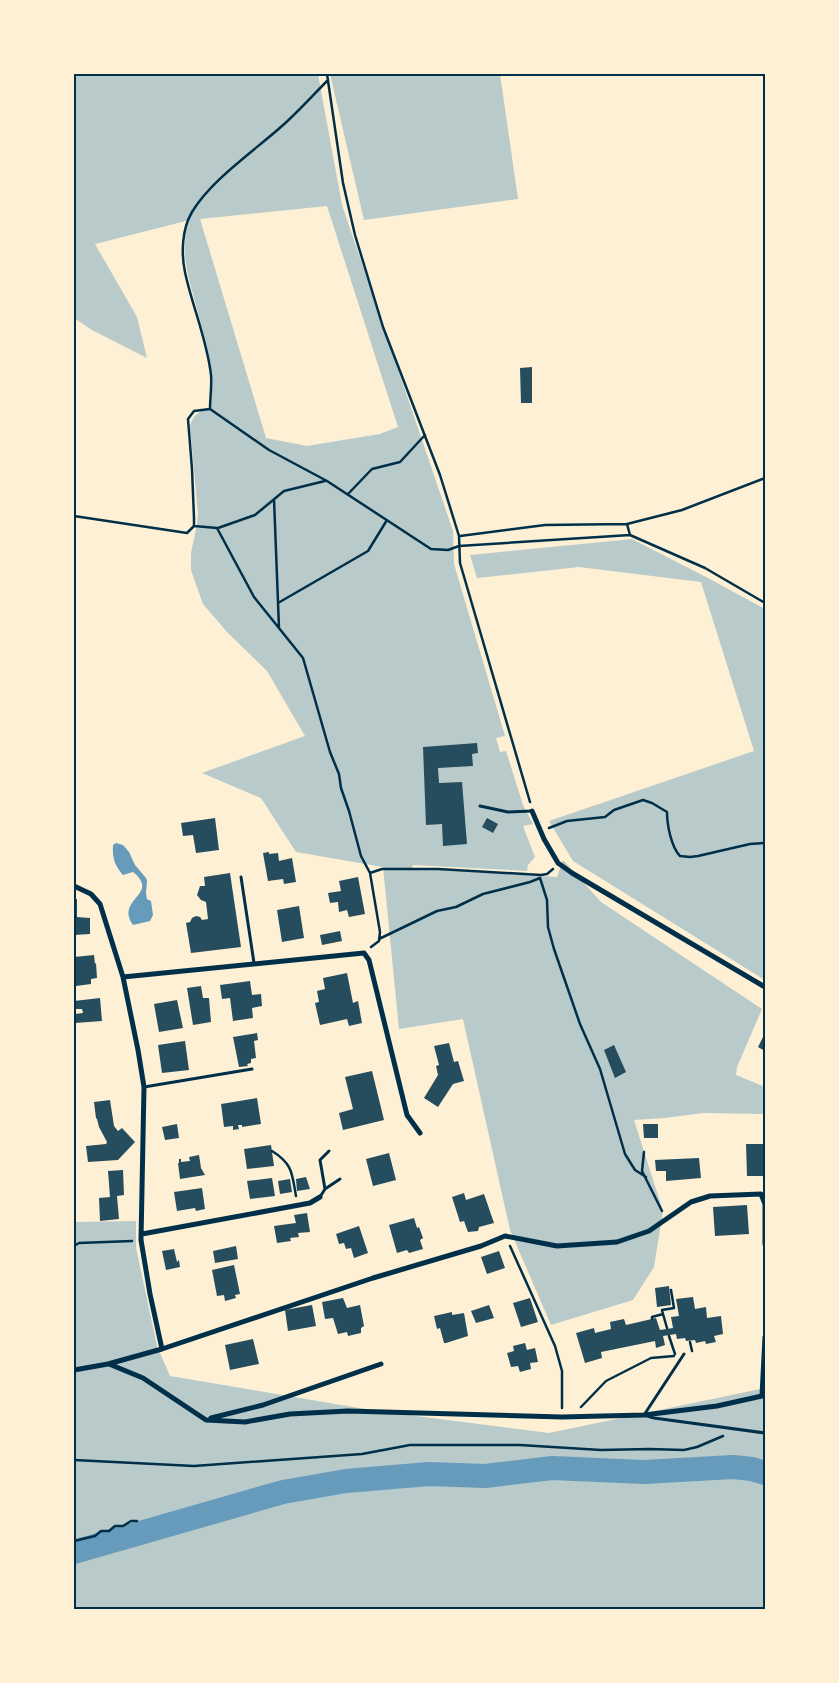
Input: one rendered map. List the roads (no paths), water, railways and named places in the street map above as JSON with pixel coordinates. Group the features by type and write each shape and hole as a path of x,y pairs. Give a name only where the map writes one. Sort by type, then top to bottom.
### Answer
{"street":[{"path":"532,811 544,839 558,862 572,873 765,987"},
{"path":"74,886 91,894 100,904 123,977 144,1087 141,1240 162,1349"},
{"path":"123,977 364,953 369,960 407,1115 420,1133"},
{"path":"74,1370 108,1364 162,1349 364,1281 481,1246 505,1236 557,1246 617,1242 649,1231 691,1202 710,1196 762,1194 765,1244"},
{"path":"142,1234 310,1203 320,1197"},
{"path":"108,1364 143,1378 206,1420 245,1422 290,1414 348,1411 562,1417 644,1415 717,1406 764,1396 765,1337"},
{"path":"206,1420 263,1405 381,1364"}],"lane":[{"path":"480,806 508,812 532,811"},
{"path":"241,877 254,963"},
{"path":"144,1087 252,1069"},
{"path":"325,1189 320,1160 329,1151"},
{"path":"320,1197 325,1189 340,1179"},
{"path":"684,1354 644,1415 765,1433"}],"water":[{"path":"116,843 123,845 129,852 135,865 146,878 147,899 151,901 153,915 150,921 133,925 129,916 132,902 141,892 142,886 140,880 133,872 123,875 118,868 113,854 113,845"}],"waterway":[{"path":"74,1552 283,1492 346,1481 429,1474 485,1476 552,1468 644,1472 733,1467 752,1469 765,1473"}]}
